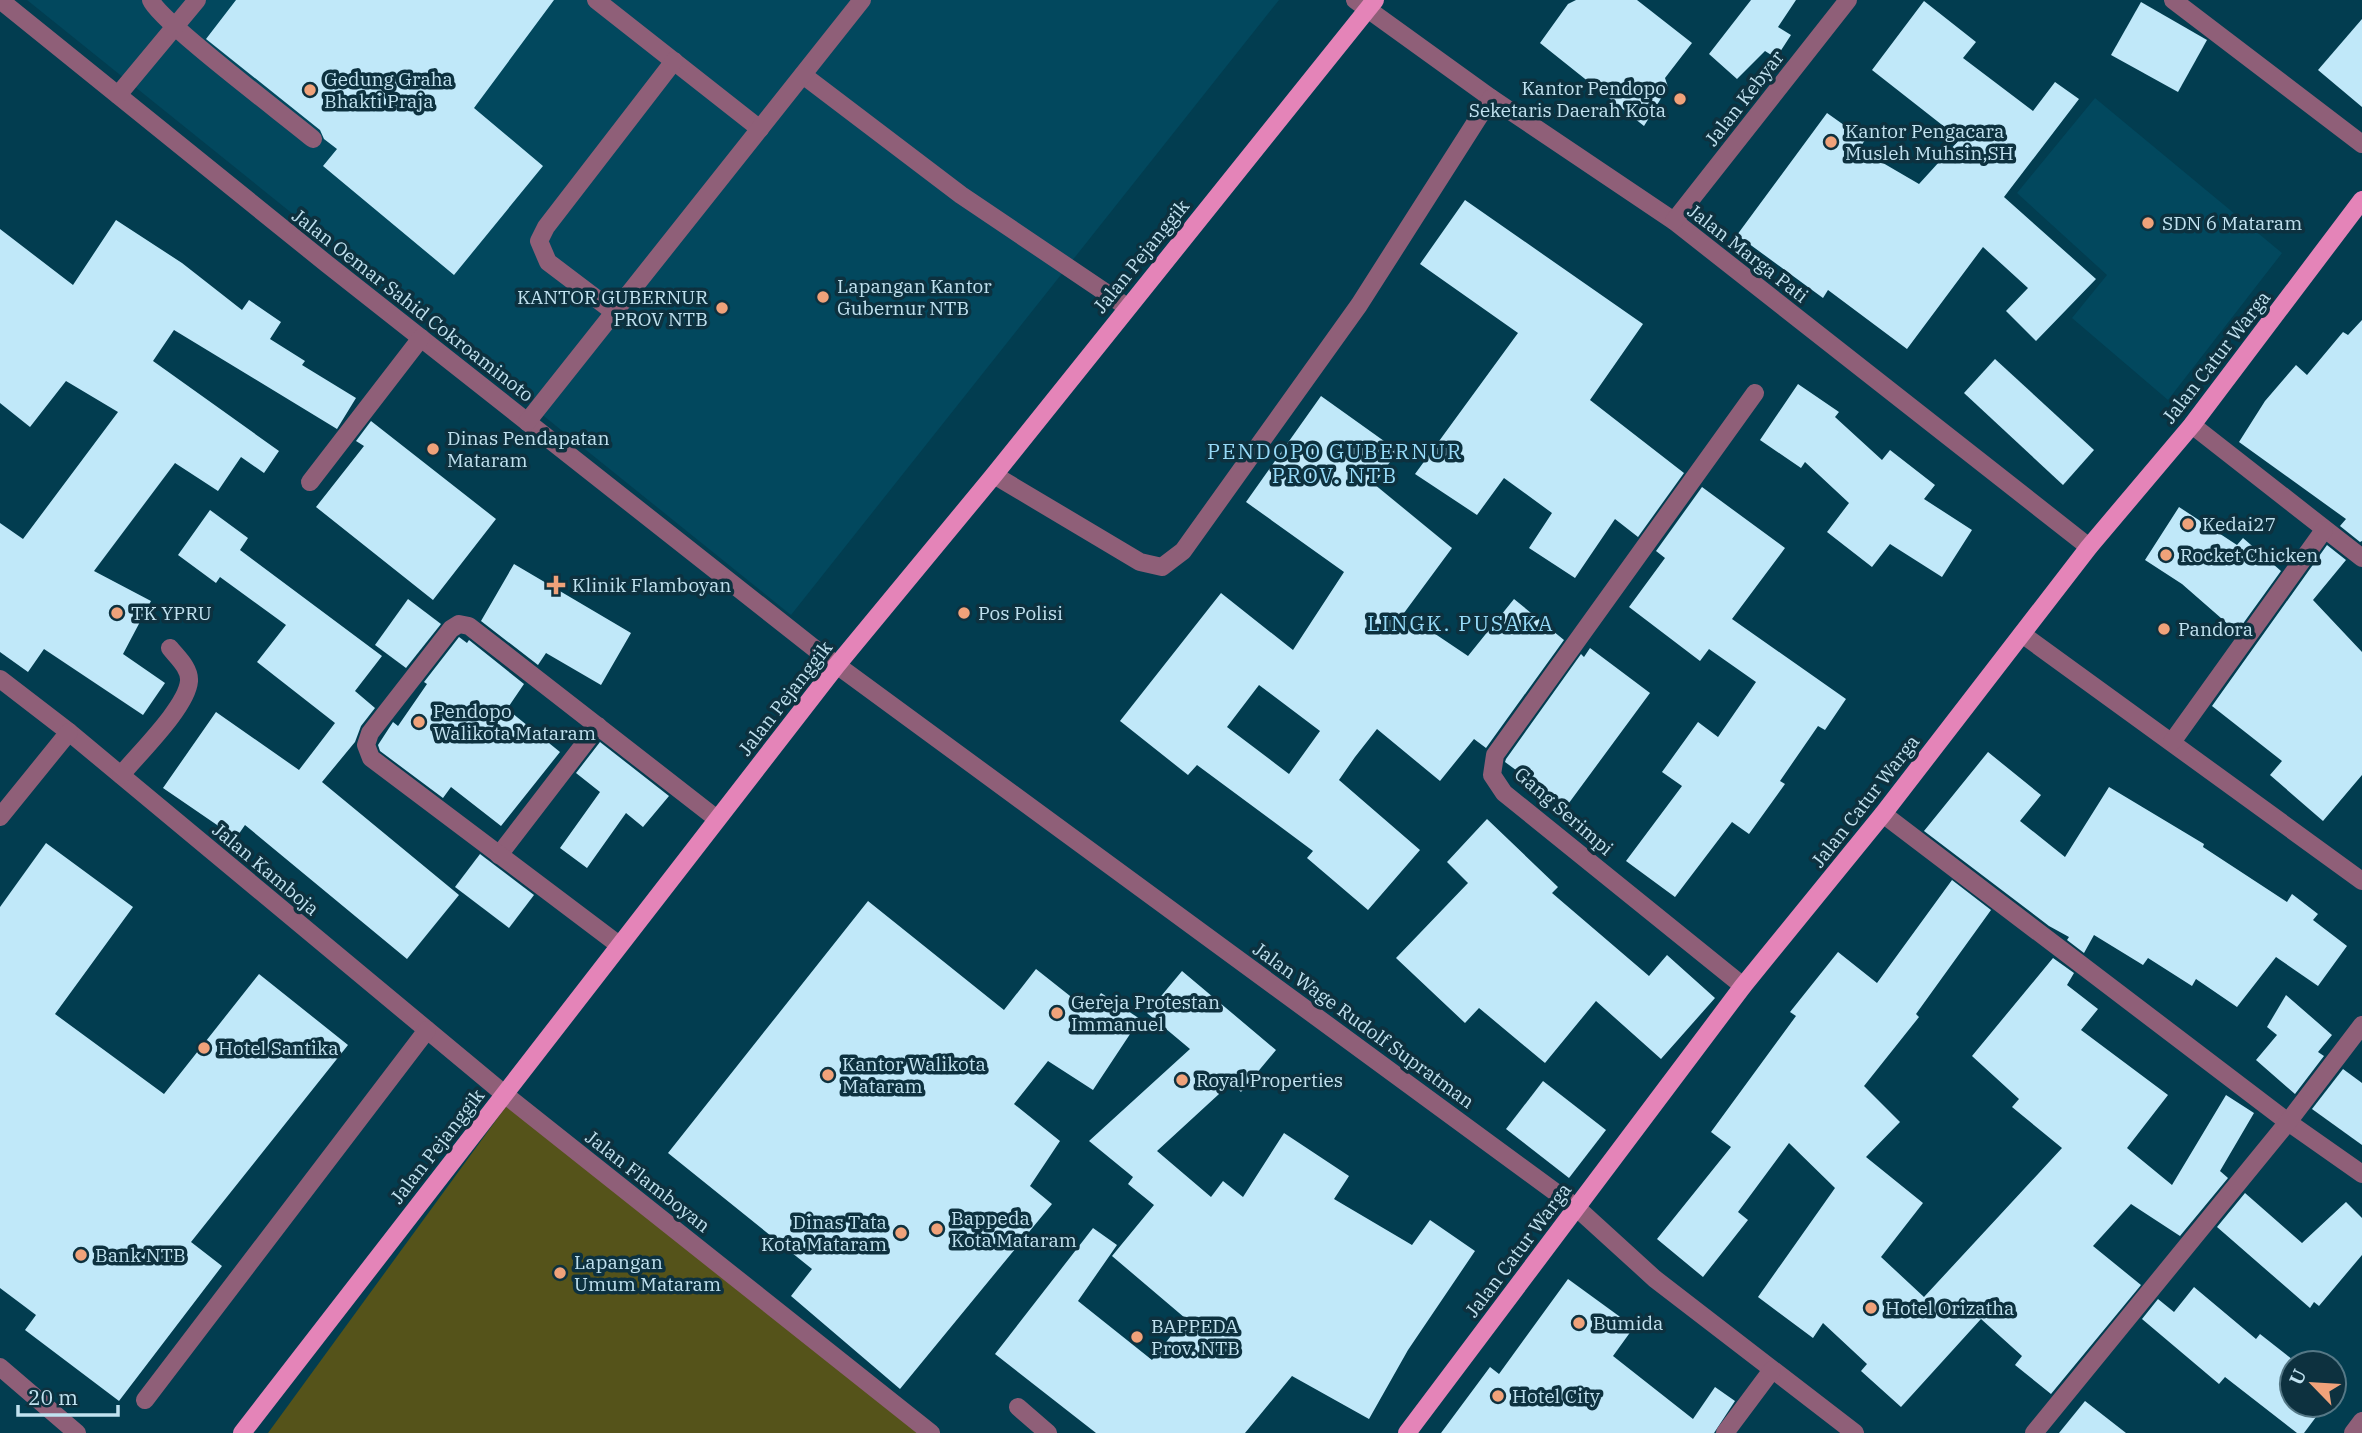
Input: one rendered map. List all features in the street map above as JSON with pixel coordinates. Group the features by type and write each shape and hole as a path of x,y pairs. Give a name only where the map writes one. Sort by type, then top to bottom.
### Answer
{"main road":[{"name":"Jalan Pejanggik","path":"242,1433 837,665 994,475 1366,3"},
{"name":"Jalan Catur Warga","path":"1407,1433 1744,986 1883,814 2089,547 2192,425 2362,200"}],"street":[{"name":"Jalan Oemar Sahid Cokroaminoto","path":"0,0 421,338 837,665"},
{"path":"151,0 153,6 176,26 313,139"},
{"path":"118,95 197,0"},
{"path":"596,0 760,129"},
{"path":"527,422 862,0"},
{"name":"Jalan Kebyar","path":"1674,221 1848,0"},
{"path":"2173,0 2362,144"},
{"name":"Jalan Marga Pati","path":"1366,3 1491,98 1674,221 2089,547"},
{"path":"614,312 548,262 539,241 546,227 674,61"},
{"path":"803,75 961,195 1127,307"},
{"path":"994,475 1140,562 1162,568 1183,551 1359,305 1491,98"},
{"path":"310,482 421,338"},
{"name":"Gang Serimpi","path":"1744,986 1504,793 1492,775 1495,755 1755,393"},
{"path":"2192,425 2362,558"},
{"path":"2172,742 2324,530"},
{"path":"619,945 371,758 366,746 370,733 451,629 459,624 469,626 717,819"},
{"path":"2022,634 2362,881"},
{"path":"121,775 180,703 189,681 186,668 170,648"},
{"name":"Jalan Wage Rudolf Supratman","path":"837,665 1577,1208 1655,1279 1855,1433"},
{"name":"Jalan Kamboja","path":"0,679 69,732 503,1093"},
{"path":"499,855 598,726"},
{"path":"0,817 69,732"},
{"path":"1883,814 2288,1122 2362,1174"},
{"path":"2034,1433 2288,1122 2362,1025"},
{"path":"145,1399 427,1030"},
{"name":"Jalan Flamboyan","path":"503,1093 931,1433"},
{"path":"0,1367 77,1433"},
{"path":"1725,1433 1772,1370"},
{"path":"1018,1407 1048,1433"},
{"path":"2353,1433 2362,1421"}],"shaded area":[{"name":"KANTOR GUBERNUR PROV NTB","path":"27,0 1279,0 791,615"},
{"name":"SDN 6 Mataram","path":"2095,98 2282,253 2168,400 2072,318 2107,275 2017,193"},
{"name":"Lapangan Umum Mataram","path":"510,1101 930,1433 268,1433"}],"building":[{"path":"236,0 554,0 474,108 543,166 454,275 323,166 337,149 324,139 320,130 206,39"},
{"path":"1576,0 1637,0 1692,43 1665,78 1668,87 1644,126 1540,43 1568,4"},
{"path":"1751,0 1796,0 1778,27 1791,35 1776,58 1765,51 1737,79 1709,54"},
{"path":"1924,1 1976,42 1963,58 2033,111 2055,82 2079,99 2004,197 2096,279 2036,341 2006,311 2028,288 1983,247 1907,349 1828,290 1823,298 1737,235 1827,113 1865,140 1859,149 1919,184 1960,139 1872,70"},
{"path":"2141,2 2207,40 2178,92 2111,55"},
{"path":"2362,19 2362,107 2318,70"},
{"path":"1465,200 1643,324 1590,400 1684,473 1638,537 1615,519 1575,578 1529,548 1552,513 1504,478 1477,515 1415,474 1518,333 1420,264"},
{"path":"116,220 182,263 242,310 249,300 281,322 270,339 305,361 302,365 356,398 337,429 174,330 153,361 279,451 264,473 241,457 218,491 175,463 94,571 151,601 123,654 165,683 143,715 44,649 28,672 0,652 0,523 23,539 118,412 66,381 30,427 0,403 0,229 73,285"},
{"path":"2362,320 2360,542 2340,526 2346,519 2239,442 2265,401 2296,365 2307,375 2343,332 2348,335"},
{"path":"1995,359 2094,450 2063,485 1964,393"},
{"path":"1798,384 1839,412 1835,417 1882,460 1890,450 1935,485 1924,499 1972,530 1942,577 1890,544 1872,567 1827,532 1849,503 1805,462 1801,468 1760,440"},
{"path":"1321,396 1398,451 1374,484 1452,548 1404,613 1468,656 1514,599 1564,640 1486,748 1474,739 1440,781 1377,729 1355,757 1339,780 1420,850 1368,910 1307,858 1313,851 1197,765 1188,775 1120,721 1221,593 1293,650 1344,572 1246,502","holes":["1259,685 1320,731 1289,774 1227,727"]},
{"path":"371,421 496,519 433,600 316,507 364,446 356,441"},
{"path":"1702,487 1785,548 1732,619 1846,699 1825,730 1818,726 1780,781 1785,784 1749,834 1732,822 1675,897 1626,861 1682,786 1662,772 1698,722 1718,737 1756,682 1709,649 1700,661 1629,607 1665,558 1656,551"},
{"path":"2179,507 2237,545 2243,538 2281,571 2237,632 2182,584 2145,560"},
{"path":"210,510 248,538 240,550 382,656 355,691 375,708 361,726 355,742 322,782 459,895 407,959 245,825 236,838 163,788 216,712 299,770 335,723 257,662 286,625 220,577 216,583 178,555"},
{"path":"2327,545 2346,560 2313,600 2362,652 2362,775 2323,821 2270,775 2282,761 2212,706"},
{"path":"514,564 631,633 601,685 546,653 538,665 481,621"},
{"path":"408,599 441,624 406,668 375,645"},
{"path":"459,637 467,643 469,640 524,684 507,709 560,752 501,826 451,787 443,798 380,751 378,745 393,722 398,726 427,684 424,682"},
{"path":"1590,648 1650,693 1566,807 1505,762 1581,654 1584,657"},
{"path":"600,742 669,796 643,827 626,813 587,868 560,848 600,792 576,773"},
{"path":"1988,752 2041,795 2020,821 2065,857 2109,787 2204,844 2203,847 2287,902 2292,894 2318,914 2313,920 2347,946 2318,986 2276,957 2237,1007 2196,979 2192,986 2148,958 2143,965 2094,935 2084,953 2067,940 2069,937 2049,926 1924,831"},
{"path":"1487,819 1558,887 1552,893 1649,976 1667,955 1715,998 1661,1059 1596,1001 1545,1063 1479,1008 1465,1023 1396,958 1468,883 1447,862"},
{"path":"46,843 133,907 55,1014 164,1094 259,974 348,1045 191,1242 222,1266 119,1401 25,1330 36,1315 0,1288 0,907"},
{"path":"480,854 534,895 509,928 455,887"},
{"path":"1952,880 1991,910 1916,1014 1919,1017 1864,1086 1900,1122 1866,1157 1923,1203 1881,1257 1924,1297 2062,1148 2012,1107 2019,1099 1972,1056 2053,958 2074,973 2067,985 2098,1009 2081,1030 2168,1095 2127,1148 2172,1185 2226,1095 2254,1113 2220,1171 2228,1178 2180,1236 2131,1204 2093,1246 2141,1285 2051,1394 2015,1365 2022,1356 1981,1319 1901,1407 1861,1371 1867,1364 1823,1323 1813,1338 1758,1297 1835,1188 1789,1143 1738,1212 1748,1220 1703,1277 1657,1239 1731,1147 1711,1132 1796,1016 1790,1012 1838,952 1877,983"},
{"path":"868,901 1004,1010 1036,969 1089,1011 1101,993 1140,1019 1093,1090 1048,1061 1014,1104 1060,1141 1030,1186 1052,1204 900,1389 791,1296 812,1269 668,1153"},
{"path":"1182,971 1276,1050 1241,1092 1231,1083 1157,1151 1211,1197 1223,1181 1243,1197 1284,1133 1349,1176 1334,1199 1412,1245 1430,1220 1475,1251 1408,1350 1369,1419 1292,1376 1245,1433 1096,1433 995,1354 1093,1228 1117,1245 1078,1301 1152,1360 1185,1318 1112,1256 1154,1205 1128,1184 1133,1177 1089,1141 1190,1049 1147,1013"},
{"path":"2286,995 2332,1035 2318,1052 2324,1056 2295,1094 2256,1060 2277,1035 2267,1027"},
{"path":"2343,1069 2362,1083 2362,1145 2312,1109"},
{"path":"1543,1081 1606,1130 1569,1178 1506,1129"},
{"path":"2245,1193 2302,1243 2346,1202 2362,1218 2362,1255 2319,1306 2314,1302 2310,1308 2217,1227"},
{"path":"1568,1279 1634,1327 1613,1356 1693,1419 1715,1387 1735,1401 1714,1433 1441,1433 1490,1367 1499,1374"},
{"path":"2194,1287 2256,1339 2260,1334 2279,1349 2278,1418 2225,1377 2219,1384 2142,1319 2158,1299 2174,1312"},
{"path":"2085,1401 2126,1433 2059,1433"},
{"path":"2279,1419 2314,1419 2304,1433 2297,1433"}],"place":[{"name":"Gedung Graha Bhakti Praja","path":"310,90"},
{"name":"Kantor Pendopo Seketaris Daerah Kota","path":"1680,99"},
{"name":"Kantor Pengacara Musleh Muhsin,SH","path":"1831,142"},
{"name":"SDN 6 Mataram","path":"2148,223"},
{"name":"Lapangan Kantor Gubernur NTB","path":"823,297"},
{"name":"KANTOR GUBERNUR PROV NTB","path":"722,308"},
{"name":"Dinas Pendapatan Mataram","path":"433,449"},
{"name":"Kedai27","path":"2188,524"},
{"name":"Rocket Chicken","path":"2166,555"},
{"name":"Klinik Flamboyan","path":"556,585"},
{"name":"TK YPRU","path":"117,613"},
{"name":"Pos Polisi","path":"964,613"},
{"name":"Pandora","path":"2164,629"},
{"name":"Pendopo Walikota Mataram","path":"419,722"},
{"name":"Gereja Protestan Immanuel","path":"1057,1013"},
{"name":"Hotel Santika","path":"204,1048"},
{"name":"Kantor Walikota Mataram","path":"828,1075"},
{"name":"Royal Properties","path":"1182,1080"},
{"name":"Bappeda Kota Mataram","path":"937,1229"},
{"name":"Dinas Tata Kota Mataram","path":"901,1233"},
{"name":"Bank NTB","path":"81,1255"},
{"name":"Lapangan Umum Mataram","path":"560,1273"},
{"name":"Hotel Orizatha","path":"1871,1308"},
{"name":"Bumida","path":"1579,1323"},
{"name":"BAPPEDA Prov. NTB","path":"1137,1337"},
{"name":"Hotel City","path":"1498,1396"}],"district":[{"name":"PENDOPO GUBERNUR PROV. NTB","path":"1335,463"},
{"name":"LINGK. PUSAKA","path":"1461,623"}]}
